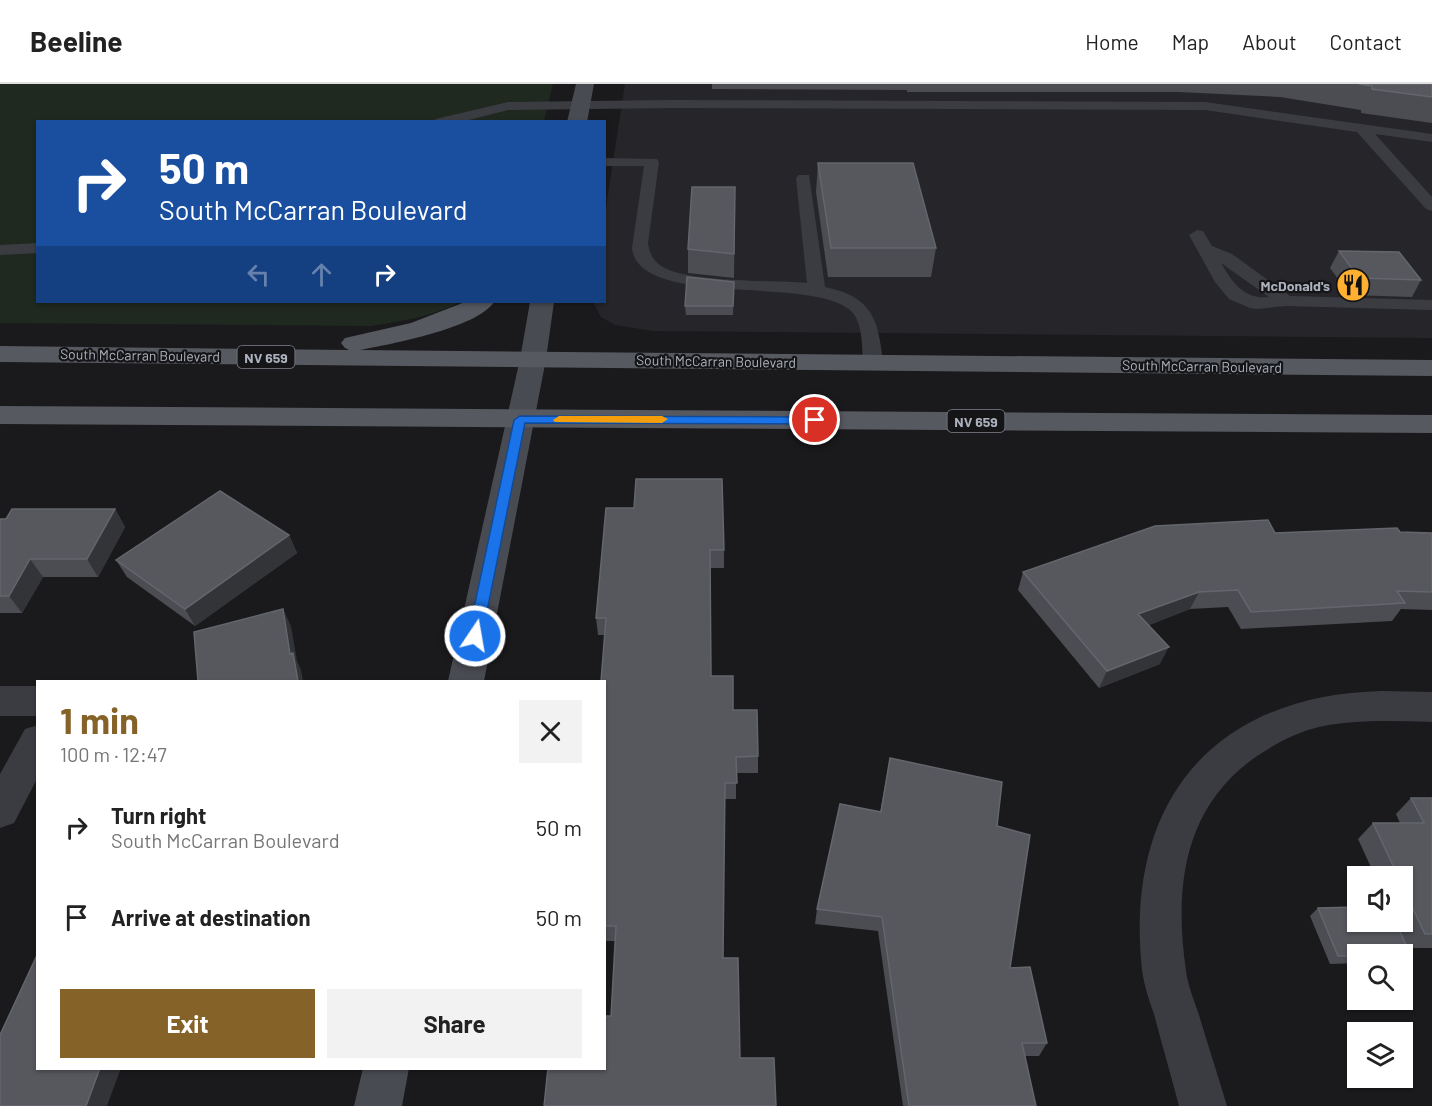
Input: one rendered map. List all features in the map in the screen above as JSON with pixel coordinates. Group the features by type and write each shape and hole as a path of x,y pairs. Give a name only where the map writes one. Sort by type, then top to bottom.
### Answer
{"main road":[{"path":"213,356 351,343 399,335 440,322 480,303"},
{"name":"South McCarran Boulevard","path":"0,354 1432,368"},
{"name":"NV 659","path":"0,415 1432,424"}],"street":[{"path":"578,113 585,84"},
{"path":"466,680 542,303"},
{"path":"0,701 36,701"},
{"path":"1203,1106 1165,972 1159,906 1166,849 1194,791 1212,767 1254,736 1302,716 1358,706 1432,707"},
{"path":"0,811 36,744"},
{"path":"378,1106 386,1070"}],"lane":[{"path":"449,120 508,106 578,113 1197,106 1432,138"},
{"path":"1360,128 1432,206"},
{"path":"606,162 652,162 640,243 641,256 650,266 667,275 690,280 817,291 846,299 856,305 865,316 873,362"},
{"path":"804,178 817,291"},
{"path":"1286,301 1201,242 1224,282 1235,295 1256,304 1286,301 1432,305"},
{"path":"0,250 36,248"}],"shaded area":[{"path":"625,84 1432,84 1432,338 653,331 615,325 601,317 594,303 606,303 606,208"}],"green space":[{"path":"0,84 553,84 544,120 36,120 36,303 457,303 428,315 371,326 0,323"}],"building":[{"path":"1359,84 1432,84 1432,97 1372,89 1372,86"},
{"path":"818,163 913,163 936,248 831,248"},
{"path":"692,187 735,187 734,254 688,249"},
{"path":"1339,251 1399,252 1421,280 1359,278"},
{"path":"687,277 734,282 733,306 685,306"},
{"path":"636,479 722,479 724,550 710,550 711,676 733,676 733,710 757,710 758,756 736,757 737,783 725,783 723,958 738,958 740,1058 774,1058 776,1106 544,1106 548,1070 606,1070 606,1016 611,1016 616,926 606,926 606,680 601,680 606,618 596,618 606,508 634,508"},
{"path":"220,491 289,535 185,609 116,560"},
{"path":"12,509 115,509 87,559 30,559 9,596 0,596 0,519 6,519"},
{"path":"1268,520 1275,533 1397,528 1400,532 1432,533 1432,592 1397,591 1405,603 1251,612 1238,590 1199,592 1138,614 1169,647 1107,671 1023,572 1155,526"},
{"path":"283,609 290,654 293,653 298,680 198,680 194,632"},
{"path":"890,758 1002,782 997,826 1030,835 1010,968 1030,967 1047,1043 1022,1043 1036,1106 909,1106 882,917 817,909 840,804 881,812"},
{"path":"1411,798 1432,798 1432,934 1425,934 1413,909 1413,866 1393,866 1373,823 1424,823"},
{"path":"1347,907 1347,932 1400,932 1406,944 1347,944 1347,956 1338,956 1318,908"},
{"path":"36,957 36,1070 99,1070 86,1106 0,1106 0,1035"}],"slow traffic":[{"path":"559,420 662,419"}],"place":[{"name":"McDonald's","path":"1353,285"}],"route":[{"path":"475,636 520,420 815,420"}]}
